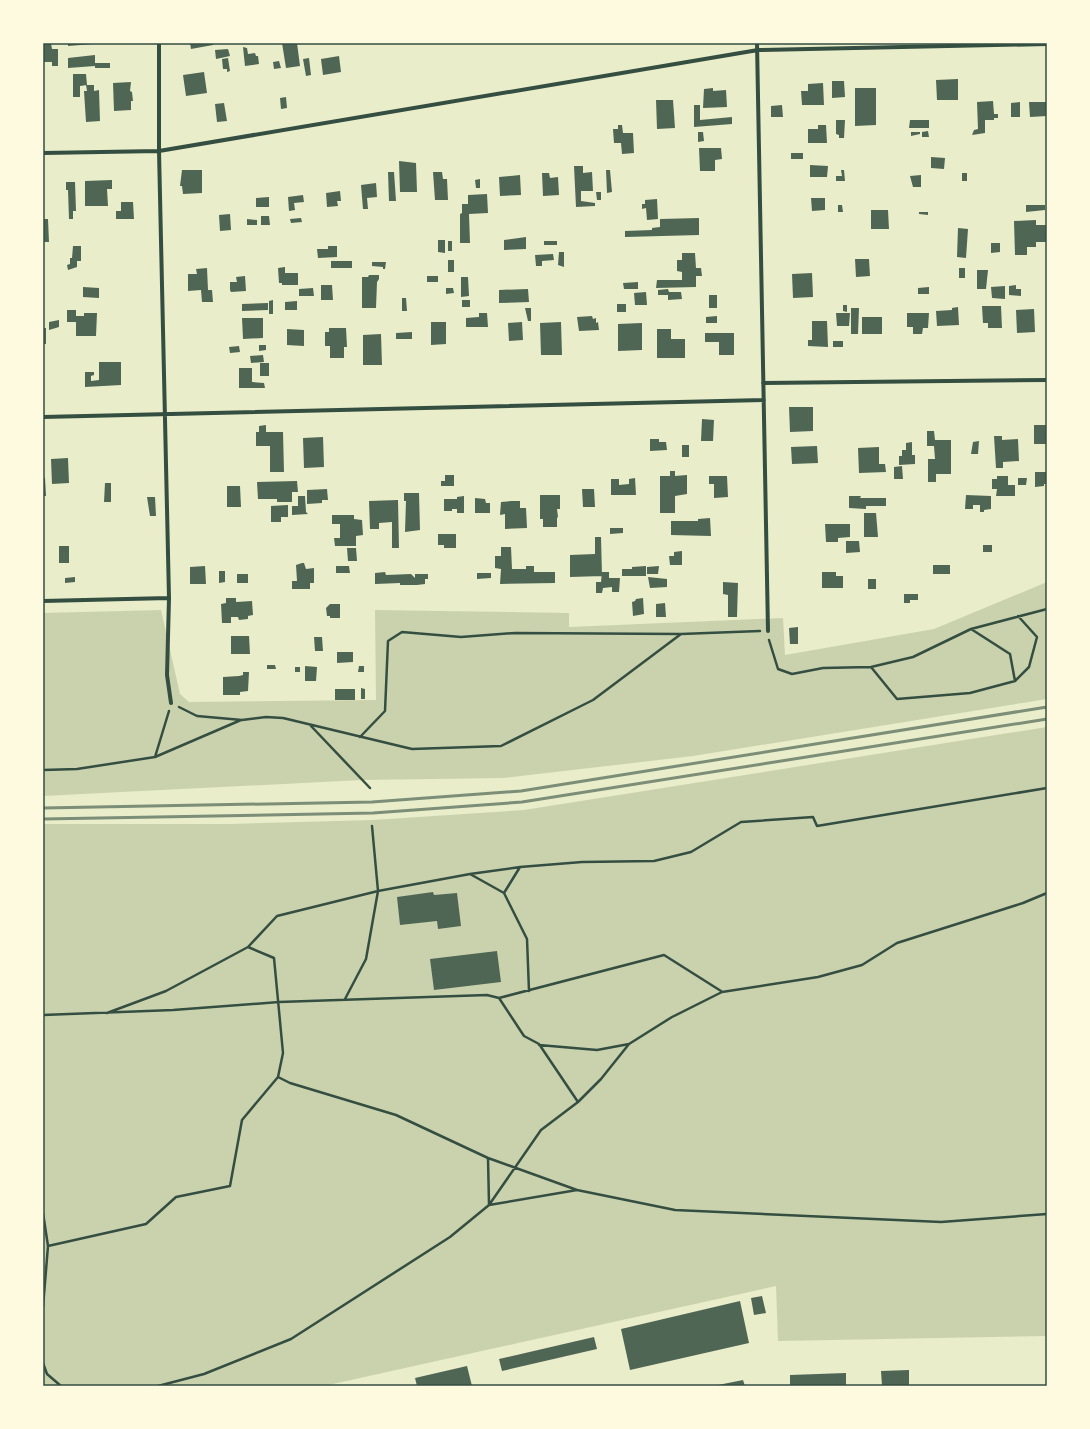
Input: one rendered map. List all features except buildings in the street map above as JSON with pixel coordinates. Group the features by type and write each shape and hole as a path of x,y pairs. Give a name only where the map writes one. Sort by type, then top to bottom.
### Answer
{"street":[{"path":"159,43 159,151 169,598 167,675 171,703"},
{"path":"757,43 768,631"},
{"path":"43,153 159,151 758,50 1047,44"},
{"path":"763,382 1047,380"},
{"path":"43,417 764,400"},
{"path":"43,601 169,598"}],"path":[{"path":"769,640 778,669 792,674 823,668 871,667 913,657 971,629 1047,609"},
{"path":"871,667 897,699 970,693 1015,681 1028,667 1037,637 1018,616"},
{"path":"971,629 1010,654 1015,681"},
{"path":"360,736 385,711 388,641 402,632 461,637 515,633 681,634 768,631"},
{"path":"155,756 171,703 197,716 242,720 266,717 283,718 311,726 412,749 501,746 593,700 681,634"},
{"path":"43,770 77,769 155,756 242,720"},
{"path":"311,726 370,788"},
{"path":"107,1013 166,991 248,946 277,916 378,891 470,874 520,867 582,862 654,861 691,852 741,822 813,817 817,826 1047,788"},
{"path":"345,999 366,959 378,891 372,826"},
{"path":"504,893 520,867"},
{"path":"470,874 504,893 527,939 529,991"},
{"path":"158,1386 204,1374 291,1339 437,1246 489,1205 541,1130 578,1102 601,1079 629,1044 672,1017 722,992 818,977 862,965 897,943 1023,903 1047,893"},
{"path":"48,1246 146,1224 176,1197 230,1186 242,1120 278,1077 283,1053 274,958 248,946"},
{"path":"43,1015 107,1013 345,999 486,995 499,998 664,955 722,992"},
{"path":"499,998 524,1036 539,1044 597,1050 629,1044"},
{"path":"539,1044 578,1102"},
{"path":"278,1077 290,1083 396,1115 488,1158 577,1190 675,1210 941,1222 1047,1214"},
{"path":"488,1158 489,1205"},
{"path":"489,1205 577,1190"},
{"path":"43,1213 48,1246 43,1307"},
{"path":"43,1363 47,1374 61,1386"}],"green space":[{"path":"1047,582 1047,699 693,756 504,778 362,780 43,796 43,613 161,610 180,694 189,702 376,700 375,610 569,613 569,627 783,618 785,655 934,629"},
{"path":"1047,727 1047,1336 778,1341 776,1286 324,1386 43,1386 43,824 231,824 373,820 524,810"}],"railway":[{"path":"43,808 372,802 521,791 1047,707"},
{"path":"43,819 373,813 522,802 1047,719"}]}
